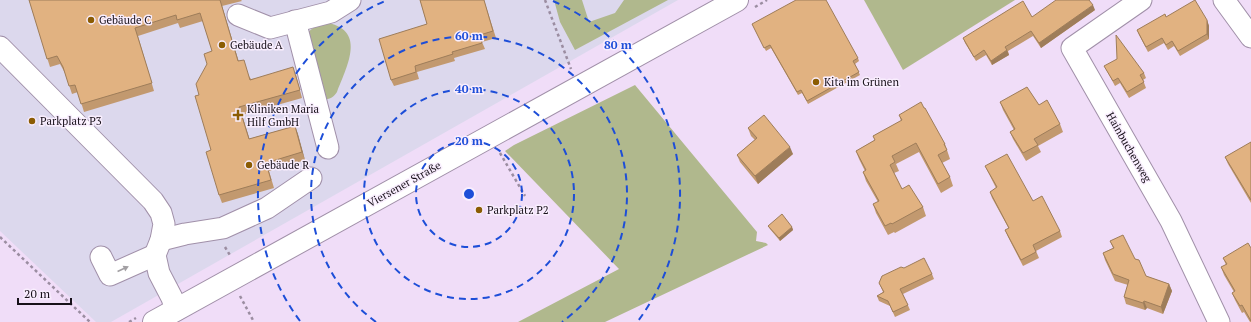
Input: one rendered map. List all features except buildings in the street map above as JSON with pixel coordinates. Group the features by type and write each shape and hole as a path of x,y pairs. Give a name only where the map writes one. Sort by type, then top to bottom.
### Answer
{"main road":[{"name":"Viersener Straße","path":"154,322 483,141 732,1"}],"street":[{"path":"238,15 270,28 331,12 350,0"},
{"name":"Hainbuchenweg","path":"1140,0 1072,48 1171,221 1220,322"},
{"path":"1224,0 1251,37"},
{"path":"295,21 328,148"},
{"path":"0,47 153,201 161,213 164,224 158,247 159,273 172,298 176,310"},
{"path":"101,257 110,275 158,247 185,234 223,228 267,208 311,178"}],"path":[{"path":"545,0 567,61 580,87"},
{"path":"483,141 497,146 525,196"},
{"path":"0,237 90,322"},
{"path":"238,292 254,322"}],"shaded area":[{"name":"Kliniken Maria Hilf GmbH","path":"0,0 678,0 111,322 96,322 0,231"}],"green space":[{"path":"554,0 582,0 589,22 615,13 624,0 668,0 575,50 560,22"},
{"path":"864,0 1015,0 903,70"},
{"path":"328,23 340,27 347,34 350,42 350,52 345,72 337,92 329,99 322,99 308,32 317,25"},
{"path":"635,85 757,232 756,241 766,243 768,245 605,322 518,322 619,269 505,151 514,145"}],"place":[{"name":"Gebäude C","path":"91,20"},
{"name":"Gebäude A","path":"222,45"},
{"name":"Kita im Grünen","path":"816,82"},
{"name":"Kliniken Maria Hilf GmbH","path":"238,115"},
{"name":"Parkplatz P3","path":"32,121"},
{"name":"Gebäude R","path":"249,165"},
{"name":"Parkplatz P2","path":"479,210"}]}
